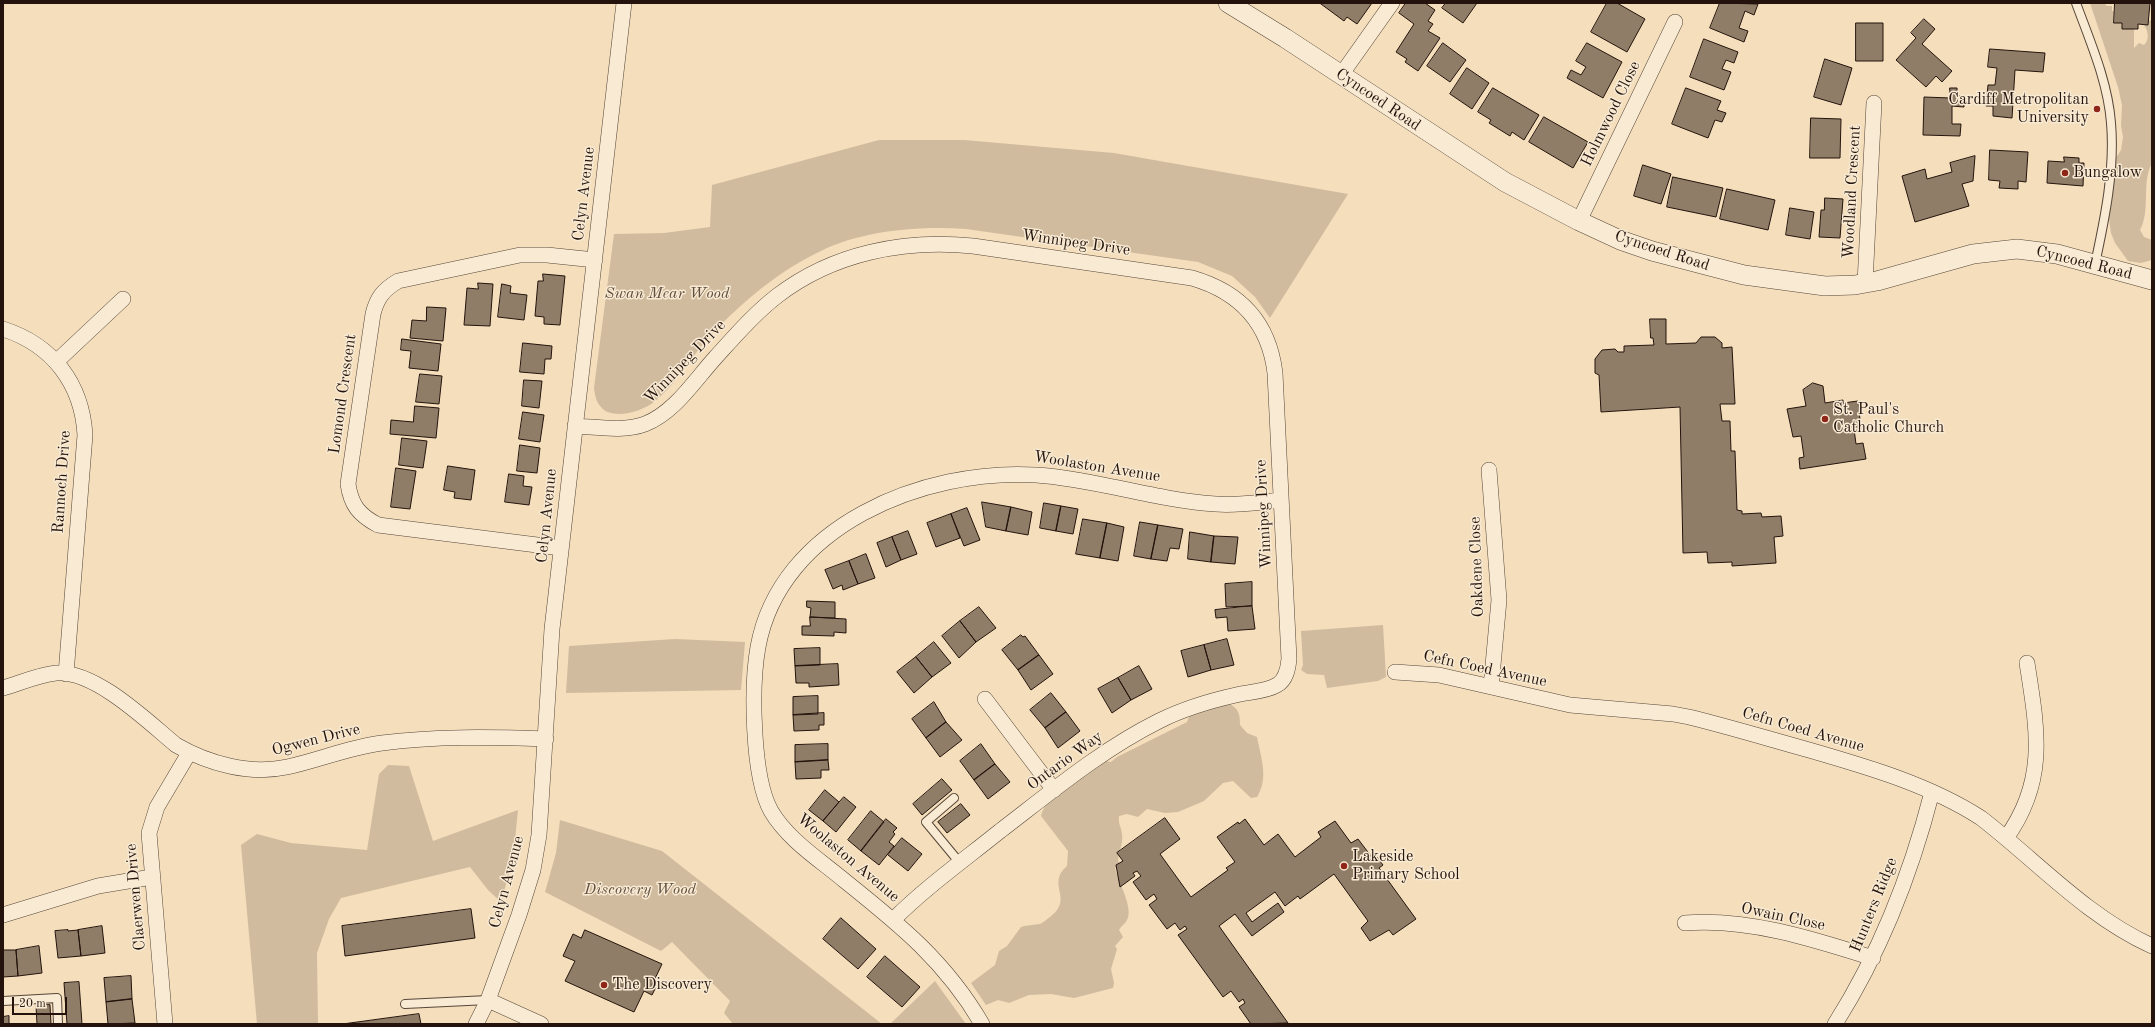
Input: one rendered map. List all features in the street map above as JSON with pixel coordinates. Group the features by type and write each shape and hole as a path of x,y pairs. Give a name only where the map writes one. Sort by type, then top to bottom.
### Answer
{"street":[{"name":"Celyn Avenue","path":"476,1024 488,1000 505,955 533,870 539,835 552,629 624,3"},
{"name":"Cyncoed Road","path":"1228,3 1341,74 1505,182 1579,222 1638,247 1744,275 1806,285 1844,286 1865,283 1973,254 2003,249 2039,250 2152,280"},
{"path":"1341,74 1392,3"},
{"name":"Holmwood Close","path":"1579,222 1675,22"},
{"name":"Woodland Crescent","path":"1865,283 1874,103"},
{"name":"Winnipeg Drive","path":"575,426 623,428 644,424 654,420 675,402 750,319 789,288 832,265 870,252 910,245 944,243 1192,278 1209,283 1238,301 1250,312 1268,341 1273,356 1289,659 1288,670 1283,679"},
{"name":"Lomond Crescent","path":"561,548 378,525 367,519 356,510 350,497 348,484 373,314 376,301 386,288 398,282 520,256 547,255 594,260"},
{"path":"56,362 123,299"},
{"name":"Rannoch Drive","path":"3,329 28,339 56,362 78,394 84,415 85,435 66,674"},
{"name":"Oakdene Close","path":"1489,470 1499,600 1491,687"},
{"name":"Woolaston Avenue","path":"982,1024 962,993 939,964 893,920 787,831 772,812 762,786 757,745 755,704 756,667 760,638 770,606 792,570 806,554 843,525 887,502 933,486 991,475 1047,476 1216,504 1280,500"},
{"path":"2006,838 2022,814 2028,800 2037,763 2036,726 2027,663"},
{"name":"Cefn Coed Avenue","path":"1395,672 1434,674 1570,705 1689,717 1865,767 1932,792 1972,812 2006,838 2091,911 2116,927 2152,946"},
{"name":"Ogwen Drive","path":"3,688 46,675 66,674 90,680 104,688 176,745 189,753 220,764 267,770 287,767 367,746 387,743 454,738 546,739"},
{"name":"Ontario Way","path":"893,920 920,894 1054,790 1111,748 1170,715 1204,703 1269,688 1278,685 1283,679"},
{"path":"985,699 1054,790"},
{"name":"Claerwen Drive","path":"165,1024 149,847 152,821 157,807 189,753"},
{"name":"Hunters Ridge","path":"1843,1022 1873,958 1900,894 1932,792"},
{"path":"3,915 98,886 152,877"},
{"name":"Owain Close","path":"1685,923 1704,922 1759,928 1873,958"},
{"path":"488,1000 541,1024"}],"lane":[{"path":"2076,3 2104,88 2111,123 2112,155 2108,193 2095,264"},
{"path":"954,798 926,822 960,863"},
{"path":"3,1001 57,998 58,1024"},
{"path":"405,1004 488,1000"}],"green space":[{"path":"2090,3 2104,3 2107,6 2112,6 2112,11 2115,11 2114,23 2122,23 2122,29 2134,29 2134,48 2139,43 2144,45 2146,43 2148,35 2144,25 2152,19 2152,163 2147,179 2145,214 2140,230 2144,237 2152,240 2152,260 2141,263 2128,261 2115,243 2111,233 2104,184 2106,174 2121,150 2123,137 2121,126 2122,105 2118,87"},
{"name":"Swan Mear Wood","path":"879,140 964,140 1114,153 1348,194 1270,318 1255,297 1232,276 1198,262 966,229 930,228 892,231 855,238 838,244 821,251 776,277 723,323 704,343 670,387 654,402 643,409 620,414 606,411 599,405 595,396 594,388 614,234 664,233 710,227 712,185"},
{"path":"1383,625 1386,677 1378,681 1327,688 1324,675 1307,674 1301,670 1303,665 1301,631"},
{"path":"675,639 745,642 741,690 566,693 569,646"},
{"path":"1230,704 1238,713 1240,725 1247,733 1257,737 1263,768 1263,783 1261,790 1257,797 1251,798 1233,781 1223,783 1204,801 1178,812 1165,813 1147,809 1138,817 1127,814 1119,816 1122,831 1122,842 1118,857 1119,865 1115,868 1125,895 1129,915 1119,930 1123,937 1115,946 1117,949 1111,969 1114,983 1113,988 1074,998 1051,994 1029,995 1009,1003 998,1000 986,1005 971,983 995,965 999,951 1007,946 1021,927 1042,923 1057,910 1060,904 1061,898 1059,879 1061,873 1067,866 1068,851 1041,816 1044,808 1050,800 1057,792 1101,760 1111,762 1117,757 1187,722 1191,711"},
{"path":"388,765 409,766 433,841 518,810 513,859 501,902 488,890 470,867 341,898 329,919 317,953 318,1024 257,1024 241,845 257,834 291,843 367,850 379,774"},
{"name":"Discovery Wood","path":"560,820 662,851 882,1024 733,1024 724,1013 730,1001 672,942 661,951 545,892 556,853"},
{"path":"935,981 966,1024 890,1024"}],"building":[{"path":"1372,3 1357,24 1347,17 1344,21 1321,4"},
{"path":"1406,3 1425,3 1435,10 1428,21 1433,24 1428,31 1440,38 1418,71 1405,62 1407,59 1396,52 1414,24 1399,13"},
{"path":"1446,3 1477,3 1463,23 1442,8"},
{"path":"1607,3 1617,3 1645,19 1627,52 1591,32"},
{"path":"1720,3 1758,4 1754,15 1745,11 1739,28 1748,31 1744,42 1710,28"},
{"path":"2115,3 2150,3 2148,25 2138,24 2138,29 2122,29 2122,23 2114,23"},
{"path":"1924,19 1935,29 1922,44 1952,71 1942,82 1936,76 1926,87 1896,60 1916,38 1911,33"},
{"path":"1856,23 1883,23 1883,61 1856,61"},
{"path":"1704,39 1738,52 1734,63 1726,60 1722,69 1731,72 1724,90 1690,77"},
{"path":"1443,43 1466,60 1450,82 1427,66"},
{"path":"1587,43 1622,62 1603,98 1567,78 1571,70 1581,75 1586,67 1576,61"},
{"path":"1990,49 2045,53 2043,72 2015,70 2012,118 1993,116 1993,106 1986,106 1988,85 1995,85 1997,68 1988,67"},
{"path":"1825,59 1852,68 1841,105 1814,97"},
{"path":"1467,68 1489,83 1472,109 1450,94"},
{"path":"1493,88 1539,115 1524,140 1512,132 1510,136 1489,123 1491,120 1478,112"},
{"path":"1686,88 1721,101 1717,110 1726,113 1722,122 1715,120 1708,138 1672,124"},
{"path":"1950,88 1957,88 1957,96 1964,96 1964,107 1952,106 1952,124 1961,124 1960,136 1923,135 1924,97 1950,98"},
{"path":"1544,117 1588,142 1573,168 1529,142"},
{"path":"1811,118 1841,119 1840,158 1810,158"},
{"path":"1990,150 2028,152 2026,182 2018,181 2018,189 1999,188 2000,181 1989,180"},
{"path":"1975,156 1973,181 1962,184 1969,206 1915,222 1902,176 1925,169 1927,179 1952,172 1950,163"},
{"name":"Bungalow","path":"2064,157 2079,158 2079,163 2084,163 2083,186 2047,183 2048,161 2064,162"},
{"path":"1643,165 1671,174 1661,204 1634,196"},
{"path":"1673,177 1723,188 1716,217 1667,207"},
{"path":"1727,189 1775,200 1768,230 1720,219"},
{"path":"1825,198 1843,199 1840,238 1819,237 1821,210 1824,210"},
{"path":"1790,208 1814,212 1810,239 1786,235"},
{"path":"543,274 565,276 560,325 544,324 544,317 535,316 538,281 543,281"},
{"path":"478,283 493,284 490,326 464,325 467,288 478,289"},
{"path":"502,284 511,286 510,293 527,295 524,320 498,317"},
{"path":"427,307 446,308 443,341 410,338 412,320 426,321"},
{"path":"1650,319 1666,319 1666,344 1696,343 1701,337 1715,337 1722,343 1722,348 1732,347 1735,404 1720,404 1722,421 1730,421 1731,451 1735,451 1737,510 1742,511 1742,514 1761,513 1762,517 1781,516 1783,536 1774,537 1776,563 1732,566 1732,562 1708,563 1707,552 1683,553 1680,407 1601,412 1599,375 1595,373 1595,359 1602,350 1615,349 1618,352 1624,352 1624,346 1654,345 1653,338 1651,338"},
{"path":"402,339 441,344 438,371 409,368 411,351 401,350"},
{"path":"523,343 552,346 551,359 545,359 544,374 520,372"},
{"path":"420,374 442,376 439,404 416,402"},
{"path":"524,380 542,381 539,408 522,406"},
{"name":"St. Paul's Catholic Church","path":"1813,383 1823,386 1825,403 1843,400 1843,403 1858,401 1861,429 1854,429 1856,444 1863,443 1866,459 1800,469 1799,458 1804,457 1801,436 1793,437 1787,409 1806,406 1803,390"},
{"path":"415,406 439,408 436,438 390,434 391,420 413,422"},
{"path":"523,412 544,415 540,442 519,439"},
{"path":"402,438 427,441 423,468 399,465"},
{"path":"520,445 540,448 537,473 517,471"},
{"path":"448,466 475,470 471,500 454,498 455,492 444,490"},
{"path":"396,468 416,471 410,509 391,507"},
{"path":"509,474 524,476 523,486 532,487 529,505 505,502"},
{"path":"982,502 1011,507 1006,531 986,527"},
{"path":"1044,503 1061,506 1056,531 1040,528"},
{"path":"1061,506 1078,509 1073,534 1056,531"},
{"path":"1011,507 1032,512 1028,535 1006,531"},
{"path":"967,508 980,540 964,546 951,514"},
{"path":"951,514 960,538 936,547 927,523"},
{"path":"1083,519 1107,523 1100,558 1076,554"},
{"path":"1140,522 1158,525 1151,559 1134,556"},
{"path":"1107,523 1124,527 1118,561 1100,558"},
{"path":"1158,525 1183,529 1179,549 1170,548 1167,561 1151,559"},
{"path":"908,531 917,554 901,560 892,537"},
{"path":"1190,532 1214,536 1211,562 1188,559"},
{"path":"1214,536 1238,537 1235,564 1211,562"},
{"path":"892,537 901,560 886,567 877,543"},
{"path":"866,554 875,578 858,584 849,561"},
{"path":"849,561 858,584 843,590 842,585 833,589 825,570"},
{"path":"1252,582 1252,606 1226,607 1225,584"},
{"path":"807,601 835,602 835,618 810,617 811,608 807,607"},
{"path":"1252,606 1255,629 1228,631 1227,617 1216,618 1215,610"},
{"path":"979,607 996,628 976,642 960,621"},
{"path":"810,617 846,619 846,633 834,632 834,636 802,635 802,626 810,626"},
{"path":"960,621 976,642 959,658 942,636"},
{"path":"1021,635 1023,637 1025,636 1039,655 1018,670 1002,650"},
{"path":"1227,639 1234,665 1211,670 1204,645"},
{"path":"934,642 951,663 932,677 916,657"},
{"path":"1204,645 1211,670 1188,677 1181,651"},
{"path":"820,648 820,665 795,666 794,649"},
{"path":"1039,655 1053,674 1031,690 1018,670"},
{"path":"916,657 932,677 914,693 897,672"},
{"path":"838,664 839,685 809,687 809,683 796,683 795,666"},
{"path":"1139,666 1152,689 1131,700 1118,678"},
{"path":"1118,678 1131,700 1112,713 1098,689"},
{"path":"1051,693 1066,712 1045,728 1030,710"},
{"path":"818,696 818,714 793,715 793,697"},
{"path":"934,702 946,722 926,738 912,719"},
{"path":"1066,712 1080,731 1058,748 1045,728"},
{"path":"824,713 824,725 819,725 819,730 794,731 793,715"},
{"path":"946,722 962,740 940,757 926,738"},
{"path":"828,744 828,760 795,762 795,745"},
{"path":"981,744 995,764 974,780 960,761"},
{"path":"828,760 829,770 821,770 821,778 796,779 795,762"},
{"path":"995,764 1010,782 988,799 974,780"},
{"path":"942,779 952,790 922,815 913,804"},
{"path":"825,790 839,802 823,821 809,810"},
{"path":"844,797 856,807 836,832 823,821"},
{"path":"961,804 970,815 947,833 938,822"},
{"path":"871,811 884,822 861,851 848,840"},
{"path":"1165,818 1180,839 1160,854 1191,897 1228,870 1226,868 1235,862 1217,837 1238,822 1239,824 1245,819 1264,845 1278,834 1295,857 1321,837 1318,832 1335,821 1351,843 1358,839 1374,860 1377,857 1383,865 1379,868 1416,919 1393,935 1389,930 1370,941 1361,928 1368,921 1334,874 1300,899 1298,896 1285,906 1275,892 1246,913 1252,922 1278,903 1284,912 1252,936 1235,914 1219,926 1288,1023 1251,1024 1239,1007 1245,1003 1243,999 1239,1002 1231,991 1223,997 1178,935 1187,929 1185,926 1180,930 1175,923 1167,929 1149,905 1157,899 1154,894 1146,900 1133,882 1141,876 1137,871 1133,873 1135,876 1120,887 1116,865 1123,861 1117,853"},
{"path":"886,819 897,828 893,832 895,834 889,842 894,846 879,865 861,851"},
{"path":"902,838 922,854 908,871 888,855"},
{"path":"471,909 475,938 345,956 342,926"},
{"path":"841,918 876,949 858,969 823,939"},
{"path":"102,926 105,953 81,956 78,930"},
{"path":"78,930 81,956 58,958 55,931"},
{"path":"585,930 662,964 652,985 656,987 652,995 644,991 634,1012 565,981 575,961 563,956 573,934 581,938"},
{"path":"39,946 42,973 18,976 16,950"},
{"path":"3,950 16,950 18,976 3,977"},
{"path":"885,956 920,987 902,1007 867,977"},
{"path":"131,976 132,999 106,1002 104,978"},
{"path":"79,982 82,1024 67,1024 64,983"},
{"path":"132,999 135,1023 108,1024 106,1002"},
{"path":"50,1005 51,1024 37,1024 36,1006"},
{"path":"419,1014 421,1024 343,1024"},
{"path":"9,1016 9,1024 3,1024 3,1017"}],"place":[{"name":"Cardiff Metropolitan University","path":"2097,109"},
{"name":"Bungalow","path":"2065,173"},
{"name":"St. Paul's Catholic Church","path":"1825,419"},
{"name":"Lakeside Primary School","path":"1344,866"},
{"name":"The Discovery","path":"604,985"}]}
